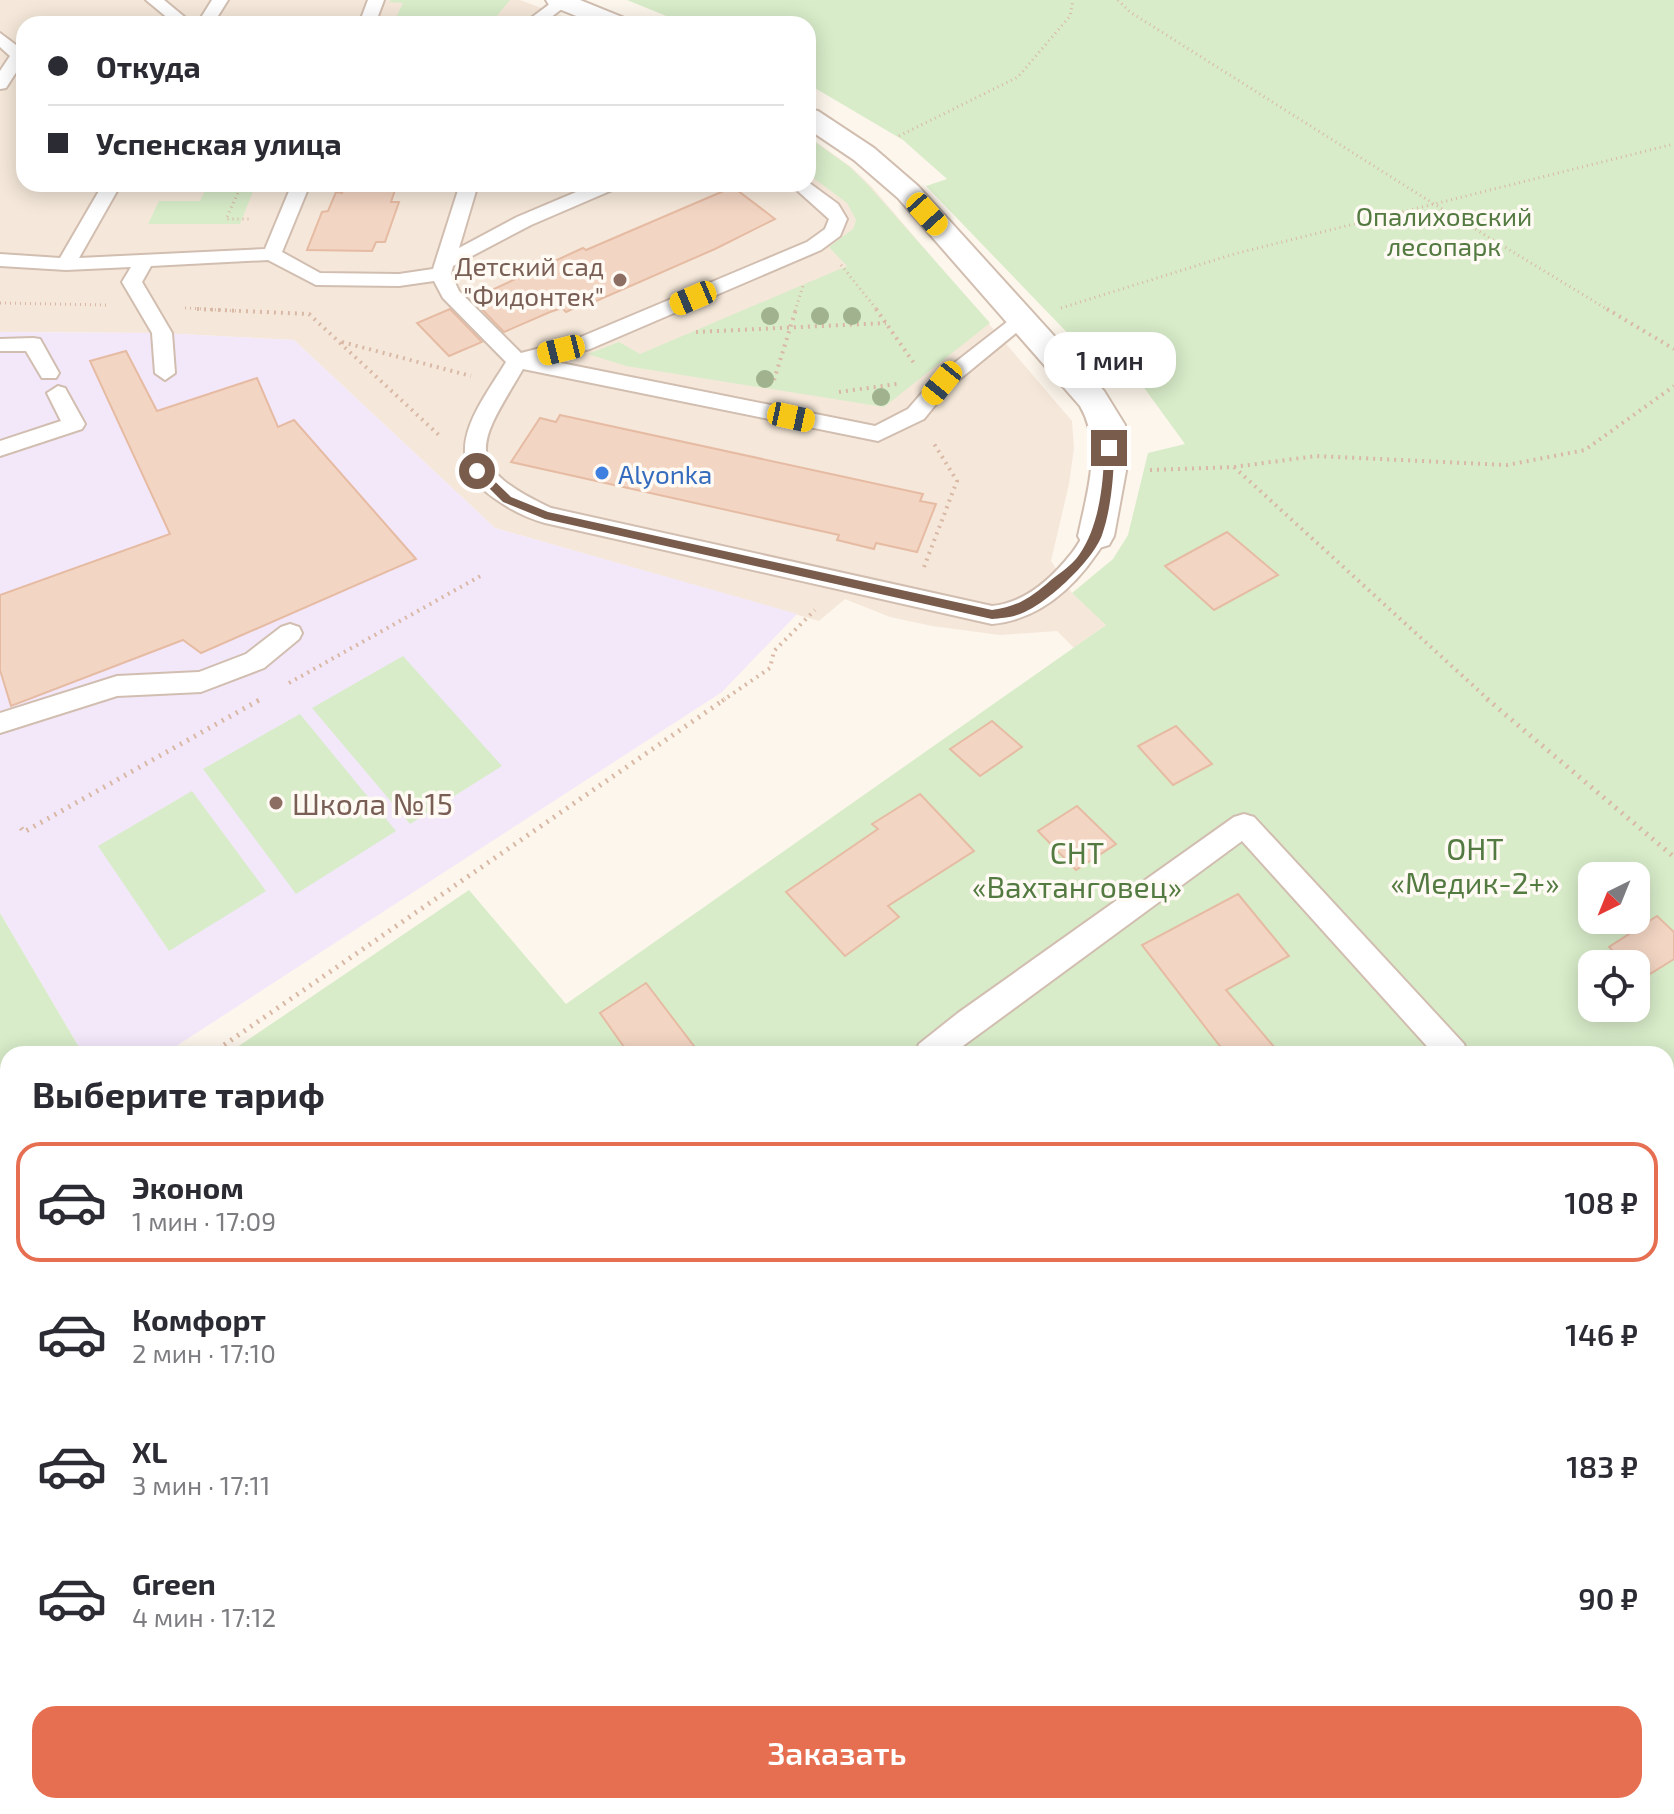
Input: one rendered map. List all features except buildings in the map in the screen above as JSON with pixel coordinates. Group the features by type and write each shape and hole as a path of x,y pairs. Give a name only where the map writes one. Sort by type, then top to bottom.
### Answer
{"street":[{"path":"560,1 598,16"},
{"path":"816,122 864,154 908,192 1092,399 1108,425 1109,471 1096,536"}],"lane":[{"path":"154,0 175,16"},
{"path":"541,16 560,1"},
{"path":"0,38 16,52"},
{"path":"0,84 16,60"},
{"path":"66,264 107,192"},
{"path":"272,254 298,192"},
{"path":"467,192 443,269 450,294 517,361 878,434 916,414 942,383 1023,319"},
{"path":"0,260 66,264 272,254 316,279 399,280 443,269 524,221 592,192"},
{"path":"810,192 831,208 838,219 833,232 810,248 583,344 517,361 479,426 472,452 477,471 507,499 545,515 992,615 1016,611 1038,598 1081,561 1096,536"},
{"path":"144,261 132,282 162,333 165,373"},
{"path":"993,341 995,366"},
{"path":"0,345 33,344 74,424 0,449"},
{"path":"0,723 117,686 201,682 255,661 290,633"},
{"path":"940,1046 1244,825 1446,1046"}],"path":[{"path":"864,154 1018,77 1070,16 1073,0"},
{"path":"1118,0 1130,12 1434,204 1674,349"},
{"path":"1023,319 1234,254 1674,144"},
{"path":"238,192 226,219 286,219"},
{"path":"761,411 804,284 810,248 843,266 887,322 918,369"},
{"path":"0,303 309,314 477,471"},
{"path":"688,333 887,322"},
{"path":"338,342 503,384"},
{"path":"836,392 911,382"},
{"path":"1109,471 1234,467 1316,456 1507,465 1585,450 1674,386"},
{"path":"911,598 957,481 916,414"},
{"path":"1234,467 1466,681 1674,857"},
{"path":"286,685 484,574"},
{"path":"223,1046 770,668 774,651 802,621 846,584"},
{"path":"21,828 24,832 272,693"}],"shaded area":[{"path":"0,0 520,0 563,16 16,16 16,192 816,192 816,142 871,186 1072,421 1074,448 1069,484 1051,561 1072,593 1107,624 1074,648 1057,631 1000,635 932,626 890,617 845,599 819,621 495,528 294,340 162,333 0,332"},
{"name":"Школа №15","path":"0,332 162,333 294,340 495,528 797,614 722,692 176,1046 78,1046 0,913"}],"green space":[{"path":"510,0 497,16 397,16 403,3 389,2"},
{"path":"627,0 1674,0 1674,1046 239,1046 469,890 566,1004 1106,625 1072,593 1113,559 1128,535 1148,453 1185,444 1110,341 1082,348 926,186 947,179 903,140 816,89 816,16 666,16"},
{"path":"816,143 850,167 868,185 990,323 884,407 626,366 588,354 619,342 640,354 847,266 829,247 853,229 856,220 847,203 816,180"},
{"path":"204,192 253,192 240,224 148,224 159,201 200,201"},
{"path":"403,656 502,766 410,824 312,708"},
{"path":"300,714 396,831 296,894 203,769"},
{"path":"192,791 266,891 169,951 98,846"},
{"path":"0,913 78,1046 0,1046"}],"place":[{"name":"Детский сад \"Фидонтек\"","path":"620,280"},
{"name":"Alyonka","path":"602,473"},
{"name":"Школа №15","path":"276,803"}],"route":[{"path":"477,471 507,499 545,515 992,615 1016,611 1038,598 1081,561 1096,536 1109,471 1109,448"}],"park label":[{"name":"Опалиховский лесопарк","path":"1444,230"},
{"name":"ОНТ «Медик-2+»","path":"1475,865"},
{"name":"СНТ «Вахтанговец»","path":"1077,869"}]}
